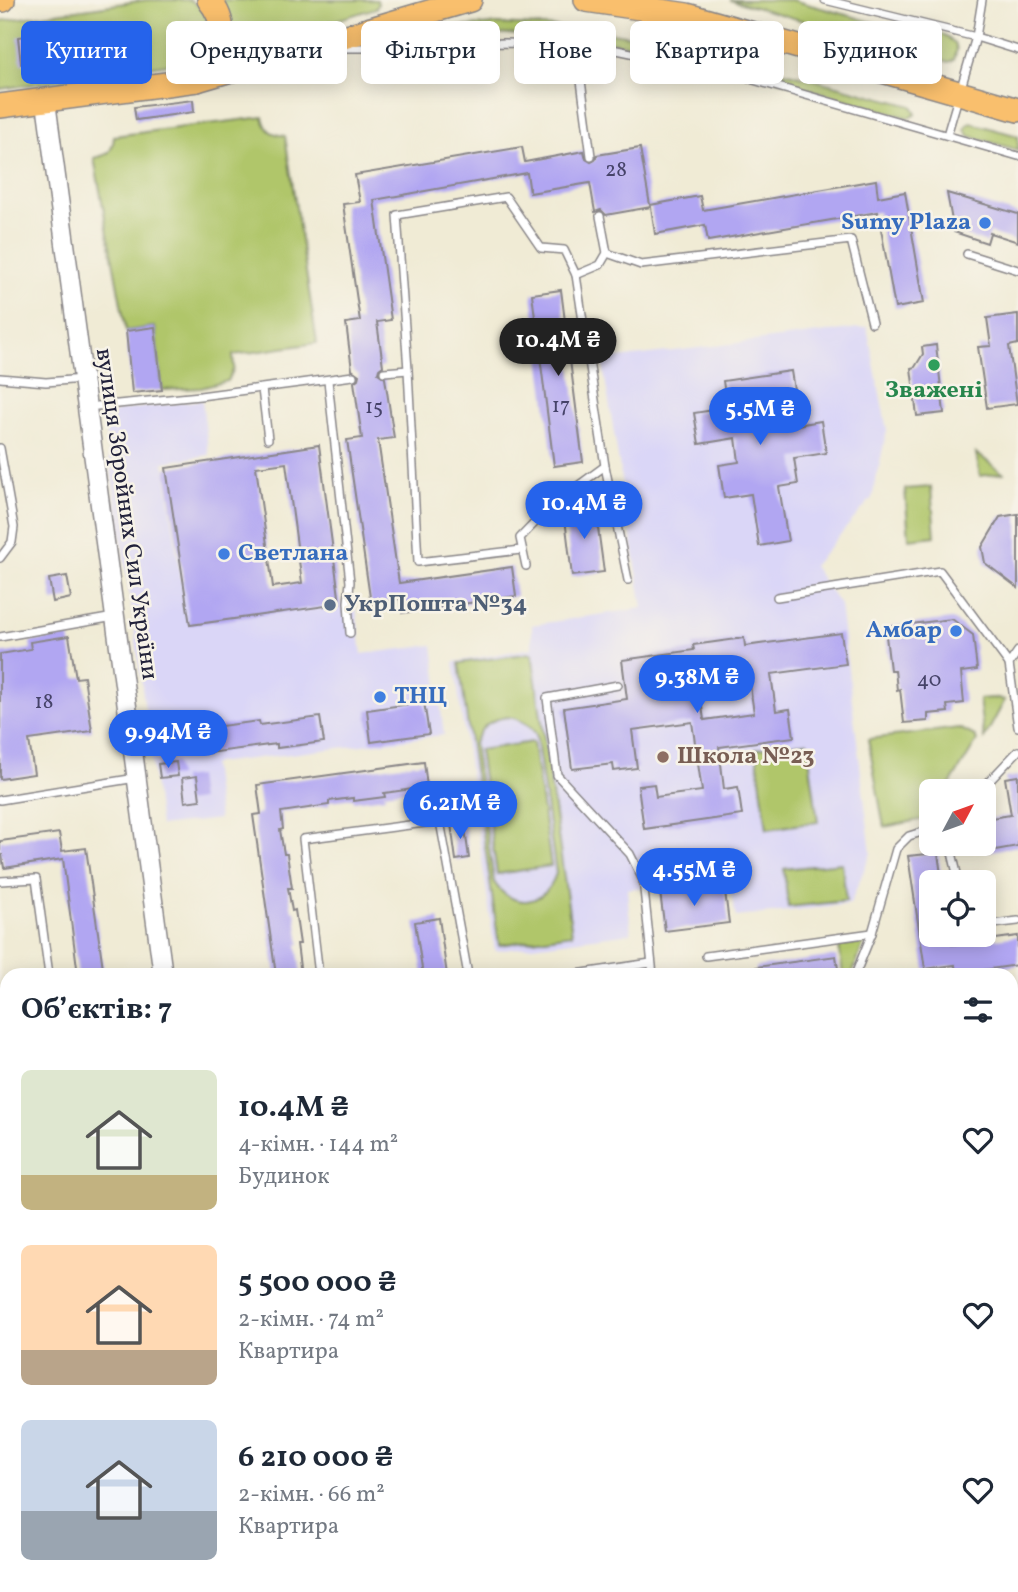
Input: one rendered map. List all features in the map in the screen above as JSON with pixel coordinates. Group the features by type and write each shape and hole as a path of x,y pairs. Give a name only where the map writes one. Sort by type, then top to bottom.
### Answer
{"main road":[{"path":"209,0 220,21"},
{"path":"347,37 470,0"},
{"path":"586,0 687,15 1018,110"},
{"path":"0,106 170,84"}],"street":[{"name":"вулиця Збройних Сил України","path":"46,102 162,968"}],"lane":[{"path":"825,0 1018,50"},
{"path":"947,135 976,37 982,0"},
{"path":"347,48 514,43"},
{"path":"616,50 736,75 1018,156"},
{"path":"581,84 591,156"},
{"path":"521,550 418,562 397,215 506,197 541,248 564,250 576,275 605,466 628,580"},
{"path":"576,275 600,265 607,253 600,216"},
{"path":"607,253 641,265 851,240 872,323"},
{"path":"967,254 1018,270"},
{"path":"384,372 408,370"},
{"path":"87,407 262,389 353,376"},
{"path":"0,378 46,382 83,379"},
{"path":"328,381 349,582 350,633"},
{"path":"262,389 268,439"},
{"path":"0,448 14,527 12,542 0,558"},
{"path":"526,566 520,538 553,504 605,466"},
{"path":"777,597 940,571 1009,664 1018,727"},
{"path":"0,638 115,617"},
{"path":"1009,664 1018,651"},
{"path":"618,685 547,698 557,775 630,854 642,880 652,968"},
{"path":"991,779 1018,751"},
{"path":"0,800 136,778"},
{"path":"318,968 303,839 440,821 467,968"},
{"path":"858,968 872,933 896,849 909,836 919,833"},
{"path":"0,881 36,879 48,968"},
{"path":"996,924 1018,921"},
{"path":"706,956 872,933"},
{"path":"617,968 651,963"}],"shaded area":[{"name":"Школа №23","path":"867,327 887,430 872,498 813,566 840,605 871,853 850,904 736,917 728,879 627,889 631,933 495,951 454,662 532,648 532,625 643,608 602,360"},
{"path":"202,400 209,455 164,462 190,625 355,602 362,654 433,645 444,735 216,763 212,765 219,819 160,826 105,430 107,418 117,411"}],"green space":[{"path":"146,0 190,0 205,14 208,21 166,21 166,64 152,66 152,21 21,21 21,84 34,84 0,89 0,21"},
{"path":"221,0 377,0 378,4 376,8 333,21 223,21"},
{"path":"730,0 792,0 869,21 804,21"},
{"path":"500,24 514,25 514,34 500,34"},
{"path":"616,34 630,36 628,45 616,43"},
{"path":"942,35 955,43 957,49 954,59 949,62 942,60"},
{"path":"784,72 798,75 798,84 830,84 912,106 916,114 909,118 784,81"},
{"path":"263,117 270,131 285,136 317,343 233,355 234,368 228,381 201,388 162,390 155,327 126,331 94,158 109,152 114,136"},
{"path":"972,123 1018,136 1018,150 969,136 965,129"},
{"path":"976,453 1003,473 980,476"},
{"path":"931,487 935,536 909,539 905,489"},
{"path":"532,653 572,934 499,945 459,663","holes":["502,718 524,722 536,734 556,873 545,892 528,901 510,897 494,882 474,743 487,724"]},
{"path":"979,699 1005,700 984,739"},
{"path":"959,728 975,736 977,741 953,779 919,779 919,820 884,827 868,739"},
{"path":"533,742 551,866 497,874 479,750"},
{"path":"807,742 818,822 767,829 756,749"},
{"path":"842,863 846,901 788,907 784,869"},
{"path":"864,942 855,968 842,968 839,946"}],"building":[{"path":"18,37 21,37 21,64"},
{"path":"193,100 194,112 136,120 134,107"},
{"path":"522,147 525,162 584,151 586,159 591,162 597,155 640,148 650,205 700,196 703,210 876,180 878,197 905,192 924,303 895,308 878,212 708,241 705,225 655,234 651,207 606,215 601,210 595,212 590,183 530,193 527,173 374,200 391,320 377,322 383,366 378,373 385,378 394,438 378,440 399,583 512,567 516,596 402,613 400,599 371,604 347,440 362,438 354,382 359,375 352,370 346,323 360,321 343,204 360,202 355,175"},
{"name":"Sumy Plaza","path":"947,193 1018,214 1018,242 990,233 987,243 954,232"},
{"path":"561,290 583,462 554,466 532,294"},
{"path":"1018,314 1018,344 1009,346 1017,404 987,408 978,347 991,346 987,318"},
{"path":"155,327 162,390 132,393 126,331"},
{"path":"936,345 944,413 917,416 911,368 915,367 923,354 922,347"},
{"path":"791,371 796,402 764,407 768,430 821,421 826,453 794,458 798,484 779,487 788,541 759,546 751,494 724,498 719,465 739,462 736,438 699,444 694,413 727,408 723,381"},
{"name":"Светлана","path":"319,445 340,604 190,625 166,468","holes":["286,463 302,583 273,587 256,467"]},
{"path":"595,506 604,572 572,576 564,510"},
{"path":"1018,514 1018,588 985,563 982,547 1000,517"},
{"path":"67,576 71,598 53,602 49,579"},
{"path":"952,619 973,635 977,670 961,672 964,703 947,705 948,712 928,714 928,721 904,723 895,670 890,670 885,627"},
{"path":"841,633 846,664 771,674 776,711 790,709 794,737 719,747 724,789 738,787 742,815 644,829 638,786 654,784 656,797 702,791 692,722 632,730 637,768 614,771 613,764 572,769 564,708 627,699 622,660 694,650 693,645 744,638 745,646","holes":["747,665 754,713 704,720 697,672"]},
{"path":"69,636 76,678 84,677 92,731 29,740 34,774 0,779 0,654 31,649 30,642"},
{"path":"424,702 429,734 371,742 367,710"},
{"path":"320,717 324,742 277,748 277,744 209,753 205,728 259,721 260,725"},
{"path":"176,762 178,776 160,778 158,764"},
{"path":"424,762 427,787 384,793 385,797 329,801 329,805 281,812 283,829 280,830 292,888 288,888 292,911 295,910 300,968 275,968 253,815 261,814 257,785"},
{"path":"197,776 200,800 185,802 182,778"},
{"path":"1018,776 1018,846 996,850 996,817 1011,815 1005,778"},
{"path":"464,822 469,858 456,860 451,824"},
{"path":"59,833 62,851 86,848 103,968 77,968 63,859 4,868 0,841"},
{"path":"908,856 938,856 940,870 919,870 919,929"},
{"path":"724,884 729,923 665,931 660,892"},
{"path":"439,918 446,968 422,968 415,922"},
{"path":"1018,936 1018,965 997,968 955,968 955,965 925,968 922,947 996,947 996,939"},
{"path":"836,956 838,968 756,968"}],"place":[{"name":"Sumy Plaza","path":"985,223"},
{"name":"Зважені","path":"934,365"},
{"name":"Светлана","path":"224,554"},
{"name":"УкрПошта №34","path":"330,605"},
{"name":"Амбар","path":"956,631"},
{"name":"ТНЦ","path":"380,697"},
{"name":"Школа №23","path":"663,757"}]}
